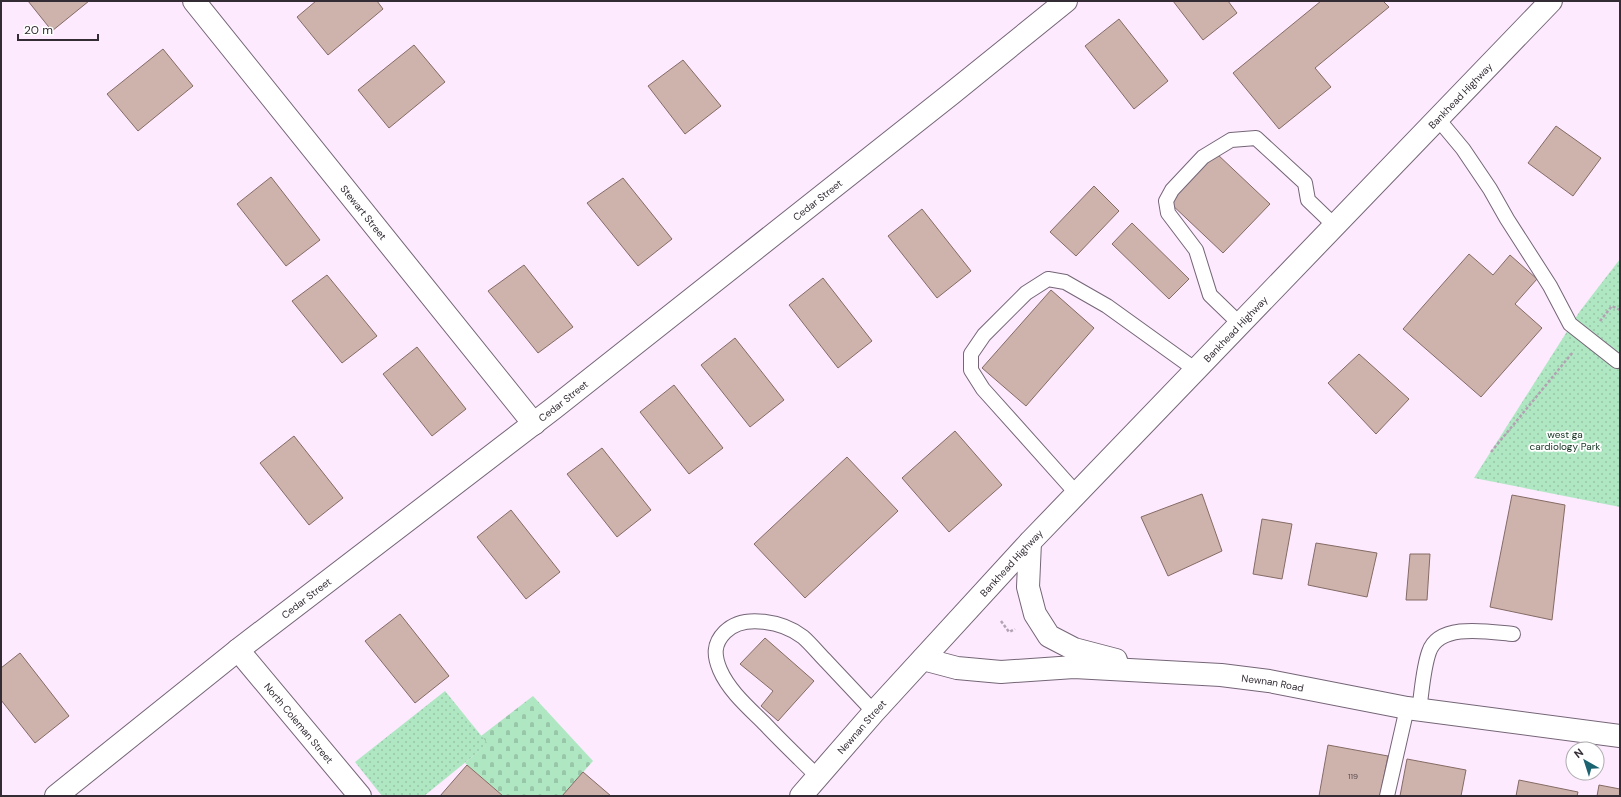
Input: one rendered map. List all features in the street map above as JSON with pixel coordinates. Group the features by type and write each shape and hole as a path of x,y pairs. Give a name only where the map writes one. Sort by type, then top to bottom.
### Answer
{"main road":[{"name":"Stewart Street","path":"194,1 534,424"},
{"name":"Cedar Street","path":"56,796 238,650 534,424 951,94 1066,1"},
{"name":"Bankhead Highway","path":"923,659 1030,542 1551,1"},
{"path":"1030,542 1028,587 1035,614 1049,636 1074,649 1154,671"},
{"name":"North Coleman Street","path":"238,650 360,796"},
{"name":"Newnan Road","path":"923,659 957,668 1002,672 1074,667 1221,675 1269,681 1413,709 1620,736"},
{"name":"Newnan Street","path":"801,796 874,712 923,659"}],"lane":[{"path":"1438,119 1463,149 1490,189 1507,219 1550,286 1570,324 1617,362"},
{"path":"1241,324 1210,295 1196,250 1168,213 1166,201 1172,190 1203,157 1231,140 1256,138 1305,183 1308,200 1334,225"},
{"path":"1077,494 983,389 971,370 971,354 984,335 1026,293 1048,280 1066,282 1107,306 1196,370"},
{"path":"818,777 730,687 721,672 715,655 716,645 724,633 734,624 767,622 797,634 802,637 874,712"},
{"path":"1387,796 1429,651 1437,641 1451,632 1467,631 1513,634"}],"path":[{"path":"1491,452 1612,306 1620,310"},
{"path":"1001,621 1009,632 1015,629"}],"green space":[{"name":"west ga cardiology Park","path":"1620,259 1620,507 1474,478 1580,311"},
{"path":"445,691 488,744 424,796 382,796 355,762"},
{"path":"533,696 593,761 562,796 503,796 465,763 487,744 481,736"}],"building":[{"path":"28,1 89,1 52,31"},
{"path":"316,1 377,1 383,9 328,55 297,17"},
{"path":"1173,1 1228,1 1237,13 1203,40"},
{"path":"1321,1 1383,1 1389,7 1315,68 1331,87 1279,129 1233,73"},
{"path":"1119,19 1168,81 1134,109 1085,46"},
{"path":"414,45 445,82 389,128 358,90"},
{"path":"163,49 193,86 138,131 107,94"},
{"path":"683,60 721,106 685,134 648,86"},
{"path":"1556,126 1601,158 1573,196 1528,163"},
{"path":"1216,153 1270,204 1223,253 1169,202"},
{"path":"271,177 320,240 286,266 237,204"},
{"path":"623,178 672,239 638,266 587,203"},
{"path":"1094,186 1119,211 1076,256 1050,232"},
{"path":"922,209 971,271 937,298 888,236"},
{"path":"1132,223 1189,279 1169,299 1112,244"},
{"path":"1469,254 1493,275 1510,255 1537,279 1515,304 1542,328 1481,397 1403,329"},
{"path":"524,265 573,327 538,353 488,291"},
{"path":"327,275 377,336 342,363 292,301"},
{"path":"823,278 872,341 838,368 789,305"},
{"path":"1051,290 1094,328 1026,406 982,368"},
{"path":"735,338 784,400 750,427 701,365"},
{"path":"417,347 466,409 432,436 383,374"},
{"path":"1359,354 1409,399 1376,434 1328,383"},
{"path":"674,385 723,448 689,474 640,412"},
{"path":"955,431 1002,485 949,532 902,478"},
{"path":"294,436 343,498 309,525 260,463"},
{"path":"602,448 651,510 617,537 567,474"},
{"path":"847,457 898,511 805,598 754,544"},
{"path":"1202,494 1222,551 1168,576 1141,517"},
{"path":"1512,495 1565,505 1552,620 1490,607"},
{"path":"511,510 560,572 526,599 477,537"},
{"path":"1262,519 1292,524 1282,579 1253,574"},
{"path":"1316,543 1377,553 1367,597 1308,585"},
{"path":"1410,554 1430,554 1427,600 1406,600"},
{"path":"400,614 449,676 415,703 365,641"},
{"path":"765,638 814,681 778,721 761,706 773,691 740,664"},
{"path":"20,653 69,716 35,743 1,700 1,668"},
{"path":"1328,745 1388,756 1380,796 1319,796"},
{"path":"1407,759 1466,770 1461,796 1400,796"},
{"path":"467,765 503,796 440,796"},
{"path":"583,772 611,796 562,796"},
{"path":"1519,780 1578,792 1577,796 1516,796"},
{"path":"1599,785 1620,789 1620,796 1597,796"}]}
